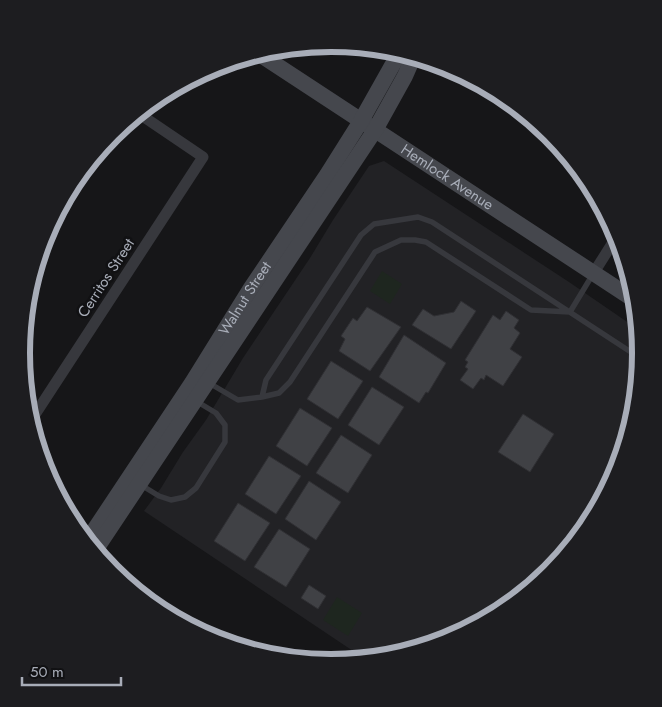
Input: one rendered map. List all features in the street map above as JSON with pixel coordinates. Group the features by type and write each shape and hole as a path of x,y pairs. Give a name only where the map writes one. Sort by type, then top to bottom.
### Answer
{"street":[{"name":"Hemlock Avenue","path":"267,59 626,294"},
{"name":"Walnut Street","path":"99,545 368,125 396,60"},
{"path":"368,125 405,76 411,63"},
{"name":"Cerritos Street","path":"36,413 203,157 145,118"},
{"path":"593,274 611,245"},
{"name":"Walnut Street","path":"91,535 199,388"}],"lane":[{"path":"262,397 266,380 361,235 374,224 418,217 432,222 632,353"},
{"path":"199,388 238,400 279,393 290,382 375,252 401,240 426,242 531,310 570,312"},
{"path":"570,312 593,274"},
{"path":"139,484 159,496 171,500 185,497 196,488 225,442 225,424 199,388"}],"shaded area":[{"path":"384,161 630,324 632,354 626,412 622,431 609,469 592,504 570,537 557,552 514,592 498,604 464,623 428,639 390,649 357,653 144,511 206,420 243,358 369,166"},
{"path":"382,271 402,284 390,304 370,291"},
{"path":"337,597 362,613 348,636 323,620"}],"building":[{"path":"461,301 476,311 451,349 412,325 423,309 434,316 454,312"},
{"path":"367,307 401,327 370,371 339,351 345,339 341,336 353,318 357,321"},
{"path":"506,311 519,320 514,328 520,333 510,349 522,357 503,386 486,375 484,380 481,378 473,389 460,380 468,369 465,367 468,362 465,360 493,315 500,320"},
{"path":"404,335 446,363 428,393 426,392 419,403 379,377"},
{"path":"331,361 363,381 338,419 307,399"},
{"path":"372,387 404,407 379,445 348,425"},
{"path":"300,408 332,428 307,466 276,446"},
{"path":"523,414 554,434 530,472 498,452"},
{"path":"341,435 372,455 348,493 316,473"},
{"path":"269,456 301,476 276,514 245,494"},
{"path":"309,481 341,502 316,540 285,519"},
{"path":"238,503 270,523 245,561 214,541"},
{"path":"279,529 310,549 286,587 254,567"},
{"path":"309,585 326,596 318,609 301,598"}]}
